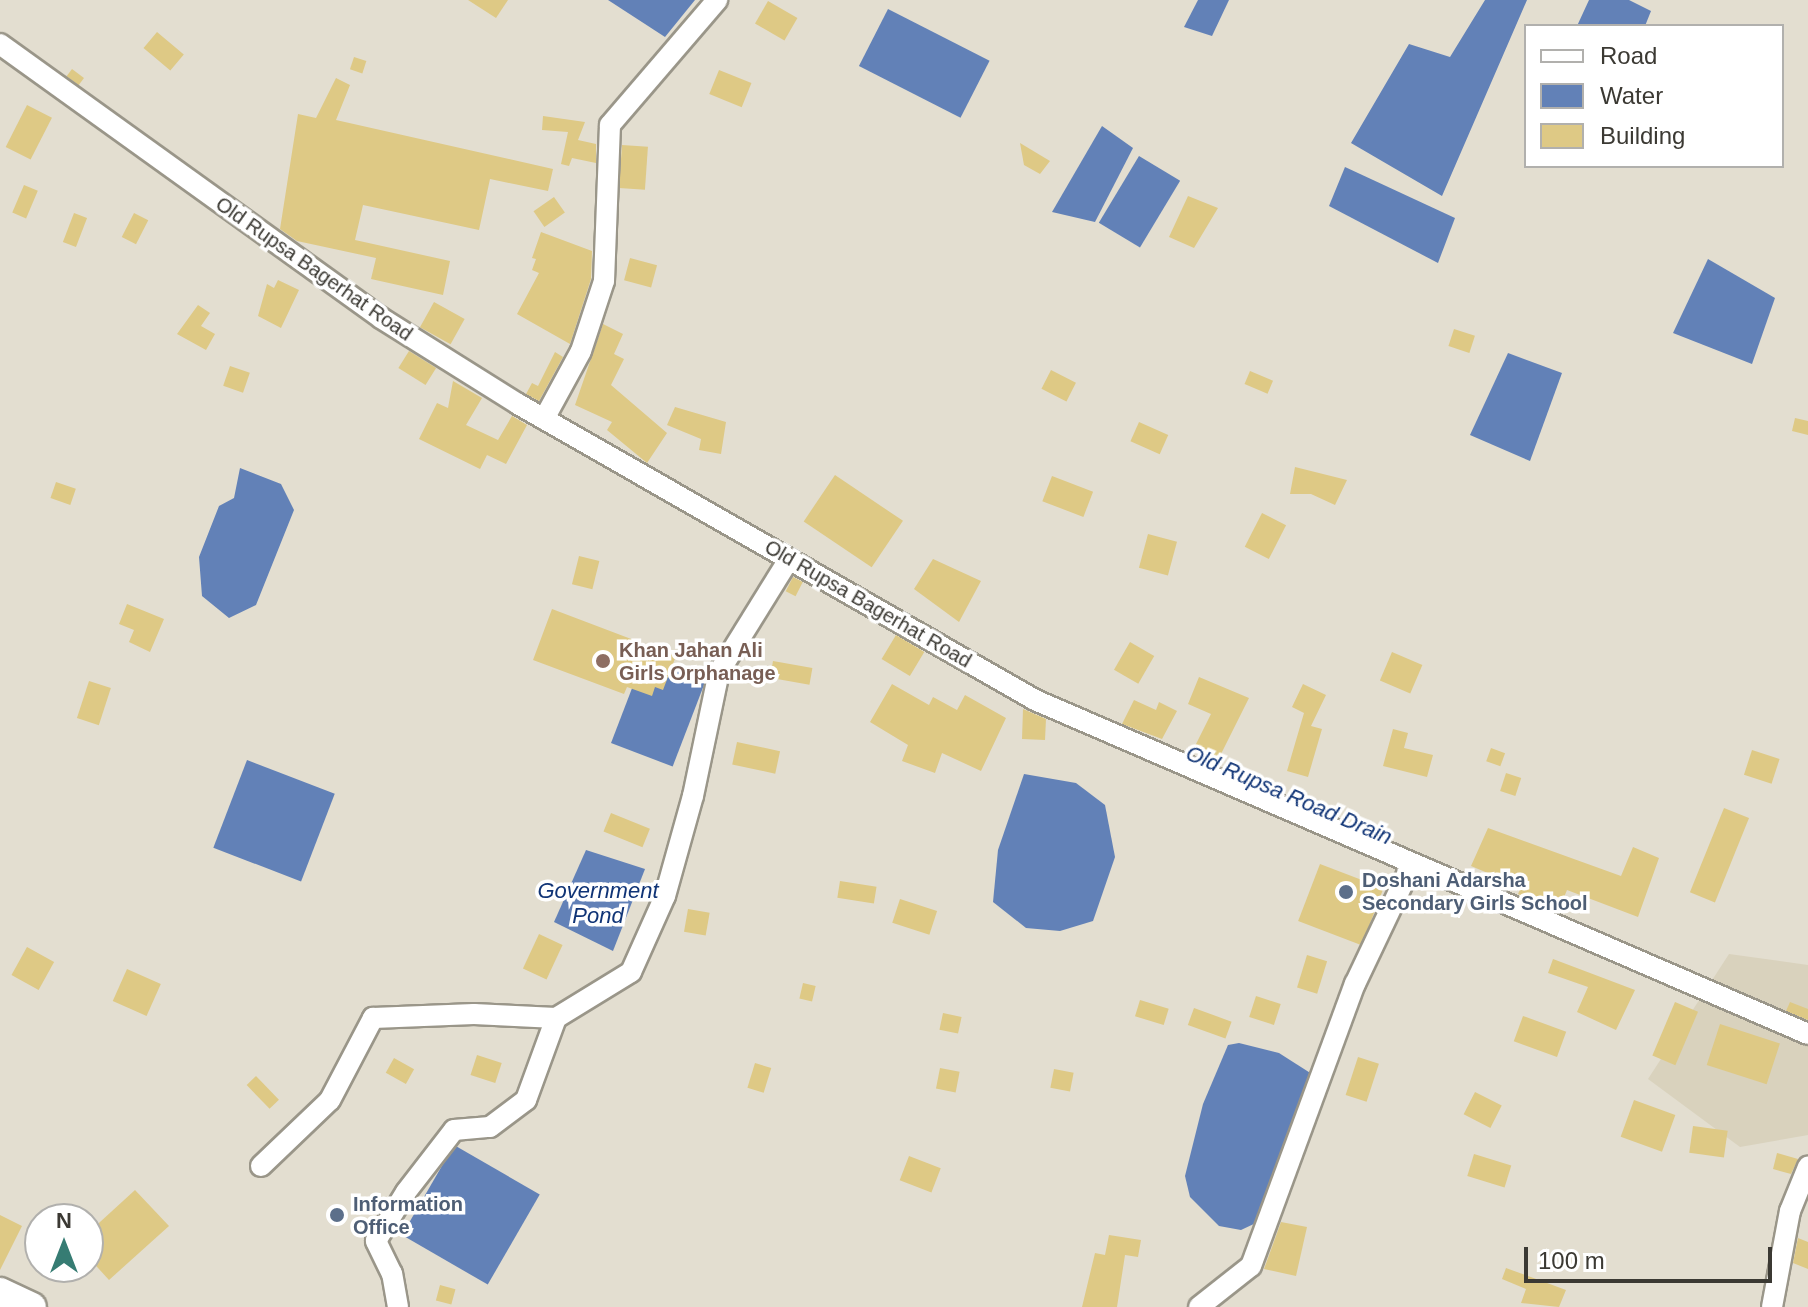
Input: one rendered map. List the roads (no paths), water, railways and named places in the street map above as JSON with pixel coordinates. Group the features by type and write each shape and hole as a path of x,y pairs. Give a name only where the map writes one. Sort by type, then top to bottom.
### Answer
{"highway":[{"path":"0,1292 32,1307"}],"street":[{"path":"544,419 581,351 604,281 610,125 717,0"},
{"name":"Old Rupsa Bagerhat Road","path":"0,44 381,318 544,419 1035,700 1808,1034"},
{"path":"261,1166 330,1100 373,1018 474,1014 556,1018 631,972 665,896 693,796 719,672 789,559"},
{"path":"1199,1307 1251,1266 1355,984 1411,866"},
{"path":"398,1307 392,1274 376,1241 454,1130 490,1127 526,1100 556,1018"},
{"path":"1772,1307 1790,1211 1808,1167"}],"water":[{"path":"608,0 695,0 665,37"},
{"path":"1198,0 1229,0 1212,36 1184,27"},
{"path":"1485,0 1527,0 1442,196 1351,143 1409,44 1450,57"},
{"path":"1589,0 1629,0 1651,11 1646,24 1578,24"},
{"path":"888,9 990,61 961,118 859,66"},
{"path":"1102,126 1133,148 1095,222 1052,212"},
{"path":"1139,156 1180,181 1140,248 1099,223"},
{"path":"1345,167 1455,218 1438,263 1329,206"},
{"path":"1708,259 1775,298 1752,364 1673,333"},
{"path":"1508,353 1562,373 1530,461 1470,435"},
{"path":"240,468 281,484 294,510 256,605 229,618 202,596 199,557 219,506 234,498"},
{"path":"644,657 706,681 673,767 611,743"},
{"path":"247,760 335,794 301,881 213,848"},
{"path":"1024,774 1076,783 1105,805 1115,857 1093,921 1060,931 1026,928 993,902 998,850"},
{"name":"Government Pond","path":"586,850 645,869 613,951 554,922"},
{"path":"1239,1043 1279,1053 1315,1076 1258,1222 1241,1230 1219,1226 1190,1197 1185,1176 1203,1104 1228,1045"},
{"path":"454,1145 540,1194 488,1285 402,1235"}],"place":[{"name":"Khan Jahan Ali Girls Orphanage","path":"603,661"},
{"name":"Doshani Adarsha Secondary Girls School","path":"1346,892"},
{"name":"Information Office","path":"337,1215"}],"water label":[{"name":"Old Rupsa Road Drain","path":"1289,795"}]}
